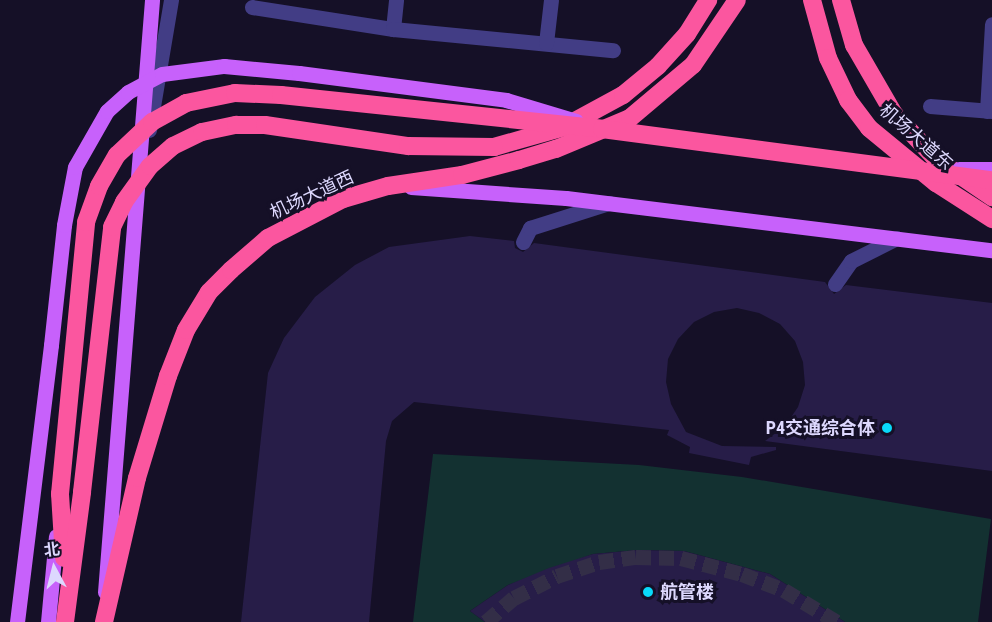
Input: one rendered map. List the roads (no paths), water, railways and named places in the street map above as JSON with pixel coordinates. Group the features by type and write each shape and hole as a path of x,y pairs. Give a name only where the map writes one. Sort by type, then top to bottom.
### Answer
{"highway":[{"path":"66,613 112,227 124,202 150,166 173,146 202,132 236,125 265,125 408,146 494,147 564,127 623,95 658,66 687,34 708,0"},
{"name":"机场大道西","path":"103,622 154,420 186,330 209,292 268,238 343,199 388,186 462,175 519,160 556,149 630,118 693,65 736,0"},
{"name":"机场大道东","path":"812,0 828,58 848,100 869,128 936,183 992,219"},
{"path":"841,0 854,45 894,114 936,159 992,197"},
{"path":"66,613 60,494 86,222 99,186 117,155 152,122 186,103 235,93 602,129 923,168 992,180"}],"main road":[{"path":"103,622 152,0"},
{"path":"17,622 64,225 75,167 107,111 129,92 162,74 224,66 448,91 506,100 602,129"},
{"path":"923,168 992,169"},
{"path":"388,186 609,203 992,250"},
{"path":"48,622 60,494"}],"street":[{"path":"134,210 171,0"},
{"path":"393,29 396,0"},
{"path":"546,43 551,0"},
{"path":"252,7 393,29 614,50"},
{"path":"930,106 989,111 992,24"},
{"path":"523,242 530,228 609,203"},
{"path":"835,284 851,261 897,238"}],"tunnel":[{"path":"486,622 514,598 557,576 599,562 636,557 681,558 742,574 784,590 837,622"}],"place":[{"name":"P4交通综合体","path":"887,428"},
{"name":"航管楼","path":"648,592"}]}
